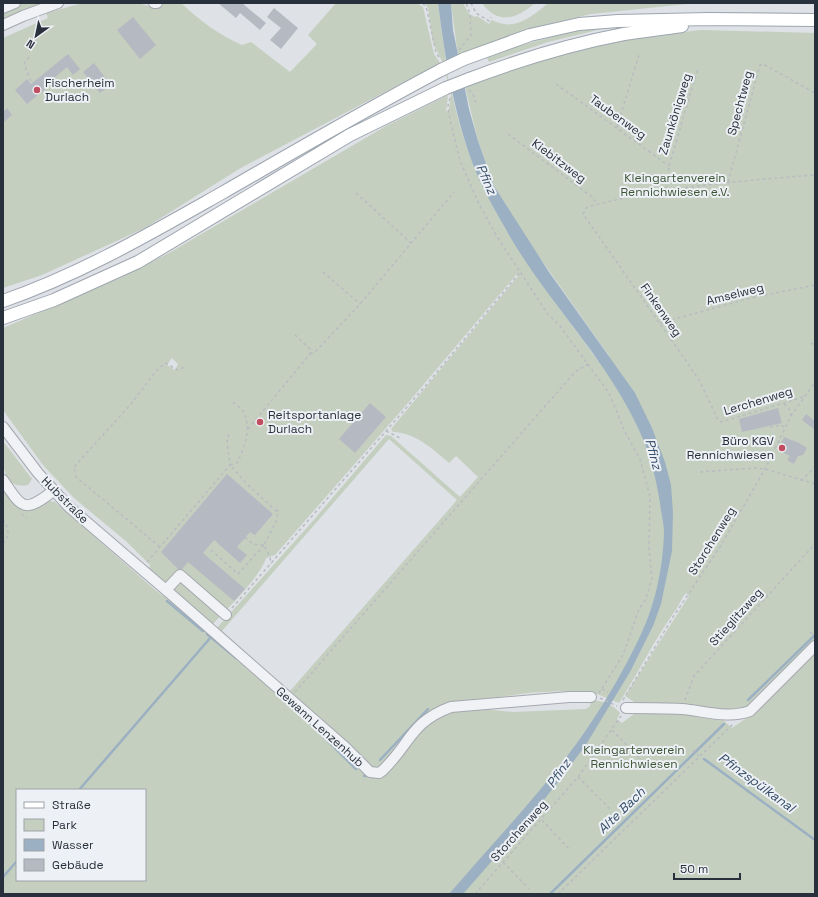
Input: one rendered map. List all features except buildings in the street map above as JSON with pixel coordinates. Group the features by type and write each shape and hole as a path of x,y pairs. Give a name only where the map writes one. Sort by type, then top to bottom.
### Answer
{"main road":[{"path":"3,301 90,266 131,245 320,135 442,66 461,57 496,48 556,28 601,22 738,18 815,20"},
{"path":"3,318 54,300 138,262 350,134 448,92 490,71 530,57 582,43 626,34 686,26 815,26"},
{"path":"490,71 482,67 481,61 496,48"}],"street":[{"path":"3,8 14,3"},
{"path":"3,26 23,16 58,3"},
{"name":"Hubstraße","path":"3,427 54,491 69,507 139,567"},
{"path":"3,480 16,500 26,506 32,505 54,491"},
{"name":"Gewann Lenzenhub","path":"139,567 345,747 366,770 373,773 379,773 387,766 411,734 424,721 433,714 451,707 569,697 593,697"},
{"path":"166,590 180,575 226,615"},
{"path":"624,704 730,714 744,713 750,711 815,646"}],"path":[{"path":"423,3 427,10 436,53 442,66"},
{"path":"461,57 459,50 471,35 470,14 466,3"},
{"path":"471,3 476,13 480,16 489,21 491,17"},
{"path":"617,127 639,55"},
{"path":"29,57 24,64 32,83"},
{"name":"Spechtweg","path":"728,182 760,65 764,64 815,93"},
{"name":"Zaunkönigweg","path":"666,190 669,166 698,68"},
{"path":"467,83 476,103"},
{"name":"Taubenweg","path":"556,84 669,166"},
{"path":"448,92 448,105 460,161 479,204 492,229 547,313 560,326 609,393 625,432 640,459 650,496 649,549 652,578 646,599 639,609 623,655 602,689 593,697"},
{"name":"Kiebitzweg","path":"508,134 592,197 597,204"},
{"path":"597,204 666,190 728,182 815,175"},
{"path":"248,429 310,354 316,351 360,304 454,192"},
{"path":"356,193 411,243"},
{"name":"Finkenweg","path":"597,204 587,207 583,214 700,382 718,420"},
{"path":"323,272 360,304"},
{"path":"226,615 386,431 521,272"},
{"name":"Amselweg","path":"660,323 755,297 815,284"},
{"path":"293,334 310,349 310,354"},
{"path":"811,343 815,345"},
{"path":"160,547 76,477 74,467 131,404 156,371 165,363 178,370 187,366"},
{"path":"290,699 575,372 588,364"},
{"name":"Storchenweg","path":"624,704 673,617 720,547 765,469 791,416 815,382"},
{"name":"Lerchenweg","path":"718,420 721,422 803,397"},
{"path":"139,567 160,547 230,465 237,462 245,445 248,429 244,412 233,402"},
{"path":"782,404 789,408 791,416"},
{"path":"770,427 781,425 786,428"},
{"path":"386,431 400,438"},
{"path":"230,433 227,442 230,465 246,483 277,512"},
{"path":"801,480 815,467"},
{"path":"700,472 755,468 765,469 815,484"},
{"path":"211,550 238,574 264,545 277,520 277,512 279,507"},
{"path":"3,519 8,528 8,537 3,544"},
{"path":"231,526 253,544 264,545"},
{"name":"Stieglitzweg","path":"682,709 694,676 815,544"},
{"path":"264,545 270,557 271,564"},
{"path":"810,632 815,636"},
{"path":"602,689 608,692"},
{"path":"602,699 611,704"},
{"path":"558,894 744,713"},
{"name":"Storchenweg","path":"475,894 578,778 618,721"},
{"path":"612,730 651,770"},
{"path":"693,750 699,756"},
{"path":"578,778 611,810"},
{"path":"542,820 570,850"},
{"path":"504,862 529,889"}],"green space":[{"path":"19,3 49,3 3,23 3,9"},
{"path":"83,3 138,3 155,8 166,3 181,3 217,32 242,45 251,42 290,72 317,44 308,35 336,3 417,3 423,7 434,54 440,63 239,169 145,228 42,275 3,288 3,38 48,18 46,13"},
{"name":"Kleingartenverein Rennichwiesen e.V.","path":"424,3 438,3 455,108 467,149 487,194 501,220 531,268 598,361 609,356 526,238 494,186 478,141 465,87 548,56 617,40 701,30 815,33 815,642 749,708 734,710 639,705 625,696 689,596 686,593 661,631 619,703 597,694 561,691 528,693 455,703 397,749 378,768 372,768 217,628 312,522 386,435 391,436 460,497 478,477 456,456 449,463 424,443 409,435 393,432 391,429 518,276 517,274 408,403 275,555 266,558 263,565 250,583 212,625 149,570 150,565 127,542 74,498 43,465 3,410 3,328 120,278 169,253 386,126 448,95 446,112 449,109 451,94 443,63 433,43 428,8","holes":["172,358 178,364 175,370 167,365","389,439 457,500 290,691 222,631"]},
{"path":"451,3 463,3 469,14 475,17 477,16 489,24 492,20 500,23 515,24 529,18 548,3 697,3 591,14 532,28 458,56"},
{"path":"482,3 535,3 522,13 515,16 501,17 488,10"},
{"path":"720,12 815,13 815,17 674,15"},
{"path":"589,27 610,27 548,42 489,62 487,58 519,46"},
{"path":"3,441 32,479 28,485 12,483 8,478 4,465"},
{"name":"Kleingartenverein Rennichwiesen","path":"3,488 31,509 50,501 55,502 154,589 163,596 170,598 373,777 416,733 441,712 472,708 513,712 586,709 590,706 591,700 611,705 620,713 617,719 622,723 638,711 727,716 723,720 732,728 748,717 815,651 815,892 808,894 3,894"}],"water":[{"name":"Pfinz","path":"438,3 451,3 453,30 469,109 478,141 494,186 549,272 635,393 652,428 665,462 671,485 673,513 672,551 661,604 653,626 630,672 587,743 565,773 528,820 463,894 449,894 523,810 565,759 586,730 617,681 634,648 651,609 658,584 664,533 658,494 649,457 639,430 625,403 592,351 537,278 520,252 492,204 474,167 461,127 451,86"}],"pier":[{"path":"460,56 466,84 451,91 445,63"}],"waterway":[{"path":"167,601 203,631"},
{"path":"207,634 236,658"},
{"name":"Alte Bach","path":"748,700 815,635"},
{"path":"80,789 211,637"},
{"path":"380,760 428,709"},
{"name":"Alte Bach","path":"550,894 724,724"},
{"path":"312,725 356,769"},
{"name":"Pfinzspülkanal","path":"704,759 815,840"},
{"path":"3,877 16,862"}],"place":[{"name":"Fischerheim Durlach","path":"37,90"},
{"name":"Reitsportanlage Durlach","path":"260,422"},
{"name":"Büro KGV Rennichwiesen","path":"782,448"}]}
